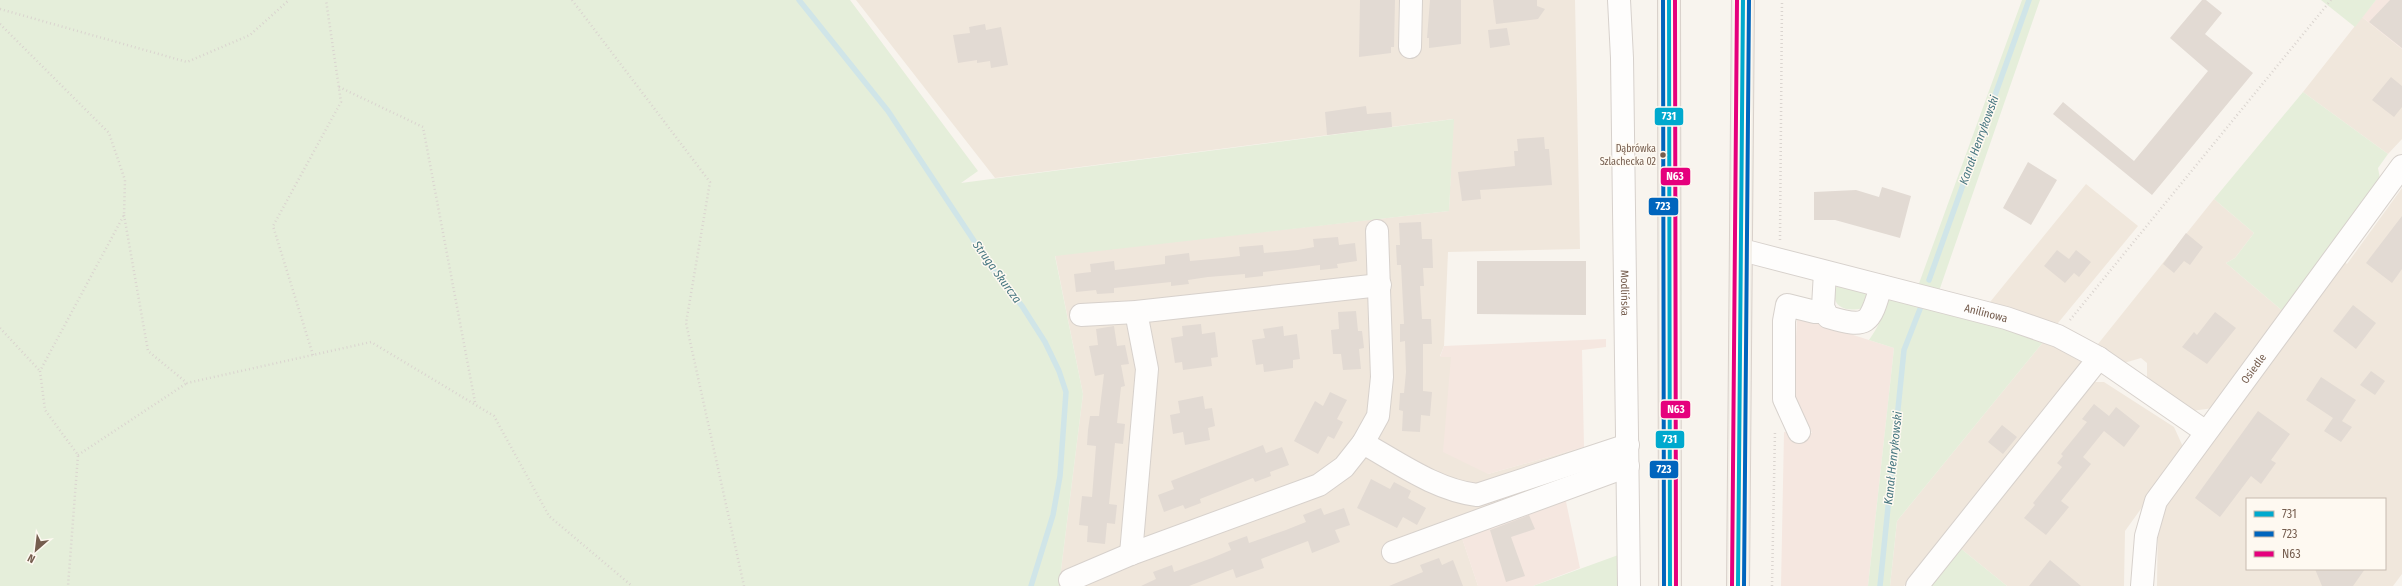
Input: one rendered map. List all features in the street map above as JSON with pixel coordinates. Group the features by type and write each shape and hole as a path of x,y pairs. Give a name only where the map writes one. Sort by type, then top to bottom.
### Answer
{"main road":[{"path":"1668,0 1670,586"},
{"path":"1738,586 1743,0"}],"street":[{"path":"1410,47 1411,0"},
{"name":"Modlińska","path":"1619,0 1622,66 1630,586"},
{"name":"Osiedle","path":"2142,586 2146,536 2156,501 2402,166"},
{"path":"1070,580 1131,554 1319,485 1344,467 1363,443 1378,416 1382,377 1377,231"},
{"name":"Anilinowa","path":"1742,250 2006,318 2058,336 2100,358 2206,432"},
{"path":"1826,272 1823,307 1825,312 1828,317 1851,324 1862,323 1873,314 1881,286"},
{"path":"1081,315 1136,312 1380,285"},
{"path":"1799,432 1784,399 1784,321 1787,305 1815,312 1825,312"},
{"path":"1131,554 1148,369 1136,312"},
{"path":"1916,586 2100,358"},
{"path":"1363,443 1436,483 1459,493 1477,496 1628,445"},
{"path":"1393,552 1628,466"}],"path":[{"path":"0,9 187,62 250,36 289,0"},
{"path":"313,355 273,226 341,102 326,0"},
{"path":"572,0 710,182 686,323 744,586"},
{"path":"2058,336 2331,0"},
{"path":"0,24 109,133 125,180 124,215 148,351 187,383"},
{"path":"339,87 423,127 475,402"},
{"path":"68,586 78,455 45,410 40,371 124,215"},
{"path":"0,328 40,371"},
{"path":"78,455 187,383 371,342 494,416 549,516 632,586"}],"shaded area":[{"path":"856,0 1575,0 1580,249 1448,252 1444,346 1440,356 1451,356 1488,474 1584,447 1583,474 1461,535 1478,586 1059,586 1083,394 1055,255 1449,211 1453,119 995,178"},
{"path":"2376,0 2402,0 2402,49 2362,17"},
{"path":"2362,17 2402,49 2402,139 2388,154 2303,92"},
{"path":"2086,184 2138,226 2053,329 1986,307"},
{"path":"2402,188 2402,574 2393,586 2157,586 2158,512 2342,260 2347,264"},
{"path":"2214,199 2254,233 2235,258 2226,263 2285,313 2214,408 2191,411 2147,380 2147,363 2141,358 2124,363 2098,344"},
{"path":"1797,317 1894,348 1868,586 1781,586 1784,432 1812,433 1793,397"},
{"path":"1606,339 1606,347 1582,350 1584,447 1488,474 1443,452 1451,357 1440,357 1444,346"},
{"path":"2044,341 2085,364 1904,586 1890,586 1897,521"},
{"path":"2094,382 2104,382 2174,427 2184,449 2125,531 2124,586 2007,586 1960,548"},
{"path":"1565,497 1580,568 1533,586 1478,586 1461,535"}],"green space":[{"path":"0,0 850,0 978,171 961,183 1454,119 1449,211 1055,256 1083,394 1059,586 0,586"},
{"path":"2022,0 2040,0 1938,294 1917,289"},
{"path":"2321,0 2376,0 2355,27"},
{"path":"2303,92 2388,154 2378,168 2381,184 2285,313 2226,263 2235,258 2254,233 2214,199"},
{"path":"1837,285 1869,293 1863,308 1850,309 1840,306 1835,298"},
{"path":"1888,293 2010,327 2044,341 1897,521 1890,586 1868,586 1894,348 1869,340 1882,318"},
{"path":"1960,548 2007,586 1930,586"},
{"path":"1621,554 1621,586 1533,586"}],"building":[{"path":"1360,0 1395,0 1394,47 1391,47 1391,53 1359,57"},
{"path":"1430,0 1461,0 1461,44 1429,48 1429,38 1427,38"},
{"path":"1493,0 1537,0 1537,6 1545,9 1538,19 1496,24"},
{"path":"2202,0 2206,0 2222,13 2205,34 2253,73 2152,195 2053,114 2063,102 2134,161 2208,71 2170,38"},
{"path":"2390,0 2402,0 2402,48 2369,22"},
{"path":"985,24 986,30 1001,27 1008,65 991,68 990,61 977,63 977,60 958,63 953,35 970,33 969,27"},
{"path":"1507,28 1510,45 1490,48 1488,30"},
{"path":"2391,77 2402,86 2402,107 2394,117 2372,100"},
{"path":"1366,106 1367,114 1391,112 1392,127 1327,135 1325,112"},
{"path":"1544,137 1545,149 1549,149 1552,185 1480,190 1481,199 1462,201 1458,172 1515,166 1514,151 1518,151 1517,139"},
{"path":"2028,162 2057,180 2031,225 2003,208"},
{"path":"1882,187 1911,196 1900,238 1835,220 1814,220 1814,192 1856,190 1879,197"},
{"path":"2402,216 2402,269 2392,283 2366,263"},
{"path":"1421,222 1422,239 1432,239 1433,268 1423,268 1424,286 1420,286 1422,319 1431,319 1432,344 1423,344 1423,391 1432,392 1430,416 1421,415 1420,432 1402,431 1403,411 1399,410 1400,393 1404,393 1406,372 1405,341 1400,342 1400,324 1404,324 1401,265 1397,265 1396,245 1400,245 1399,223"},
{"path":"2186,233 2203,247 2190,265 2184,261 2174,273 2163,264"},
{"path":"1338,237 1339,245 1355,243 1357,261 1337,264 1338,268 1320,270 1320,265 1263,272 1263,276 1245,278 1245,274 1188,280 1189,284 1171,286 1171,282 1114,288 1114,293 1097,294 1096,290 1076,292 1074,274 1091,272 1090,264 1114,261 1115,270 1165,264 1165,256 1189,253 1190,261 1240,256 1239,247 1263,245 1264,253 1298,250 1314,247 1313,239"},
{"path":"2057,250 2069,259 2076,250 2091,262 2079,277 2074,273 2065,283 2044,266"},
{"path":"1477,261 1586,261 1586,315 1477,314"},
{"path":"2353,305 2376,323 2356,349 2333,331"},
{"path":"1356,311 1358,331 1362,331 1364,348 1359,349 1361,369 1343,370 1341,354 1333,354 1331,330 1339,329 1338,312"},
{"path":"2215,312 2236,328 2207,364 2182,347 2194,332 2197,335"},
{"path":"1201,324 1202,334 1215,332 1218,357 1211,358 1212,366 1183,370 1182,362 1175,363 1171,338 1183,336 1182,326"},
{"path":"1114,326 1117,346 1125,345 1129,364 1121,365 1125,386 1121,387 1117,423 1125,424 1123,444 1115,443 1109,504 1117,505 1115,524 1107,523 1105,544 1087,542 1088,526 1079,525 1082,496 1092,497 1096,446 1087,445 1088,430 1090,416 1099,416 1104,374 1095,376 1089,346 1098,345 1096,329"},
{"path":"1283,326 1284,336 1297,334 1300,359 1293,360 1293,368 1264,372 1263,364 1256,365 1252,340 1265,338 1263,329"},
{"path":"2371,371 2385,381 2375,395 2360,385"},
{"path":"2321,377 2356,400 2342,421 2352,427 2341,442 2324,431 2333,418 2306,400"},
{"path":"1330,392 1347,400 1337,419 1343,422 1334,439 1328,436 1318,454 1294,441 1315,401 1323,406"},
{"path":"1203,396 1205,409 1212,408 1215,426 1208,428 1210,440 1185,445 1183,432 1173,434 1170,415 1180,413 1178,401"},
{"path":"2094,404 2109,416 2116,407 2140,426 2124,447 2104,431 2083,457 2091,464 2061,501 2069,507 2046,535 2024,518 2035,505 2033,503 2062,467 2057,463 2063,456 2061,454 2087,422 2082,419"},
{"path":"2258,411 2290,434 2271,460 2276,463 2261,484 2251,476 2220,517 2195,498"},
{"path":"2002,425 2017,437 2003,454 1988,442"},
{"path":"1263,445 1266,453 1282,447 1289,465 1270,472 1271,476 1255,482 1253,478 1200,499 1201,503 1185,509 1183,505 1164,512 1158,495 1174,489 1171,481"},
{"path":"1371,479 1390,489 1394,482 1411,491 1408,498 1426,508 1417,525 1403,517 1397,528 1357,508"},
{"path":"1321,508 1324,515 1344,508 1350,525 1335,530 1340,542 1312,553 1308,541 1261,559 1264,568 1236,578 1233,569 1189,586 1141,586 1156,579 1153,572 1172,565 1174,572 1231,550 1228,543 1247,536 1249,543 1286,530 1306,522 1303,515"},
{"path":"1529,515 1535,529 1511,537 1525,576 1506,582 1490,530"},
{"path":"1439,558 1442,565 1453,560 1463,586 1389,586 1423,572 1420,565"},
{"path":"2050,560 2081,586 2029,586"},
{"path":"2315,570 2364,570 2353,586 2322,586"}],"waterway":[{"name":"Struga Skurcza","path":"799,0 888,111 998,277 1022,306 1045,342 1059,371 1066,392 1060,476 1053,515 1031,586"},
{"name":"Kanał Henrykowski","path":"1929,280 2029,0"},
{"name":"Kanał Henrykowski","path":"1880,586 1904,350 1920,309"}],"transit line":[{"name":"723","path":"1663,0 1664,586"},
{"name":"731","path":"1669,0 1670,586"},
{"name":"N63","path":"1675,0 1676,586"},
{"name":"N63","path":"1732,586 1737,0"},
{"name":"731","path":"1738,586 1743,0"},
{"name":"723","path":"1744,586 1749,0"}],"place":[{"name":"Dąbrówka Szlachecka 02","path":"1663,155"}]}
